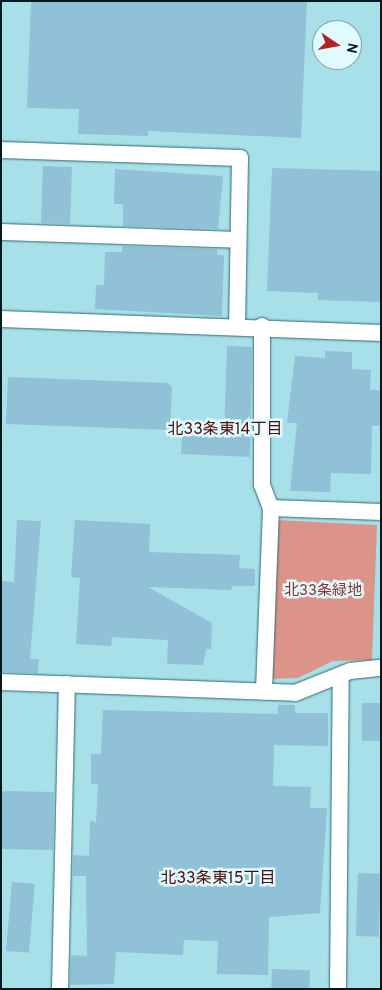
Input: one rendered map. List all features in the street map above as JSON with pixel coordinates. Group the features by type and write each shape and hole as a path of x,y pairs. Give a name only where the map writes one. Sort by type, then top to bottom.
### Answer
{"street":[{"path":"1,150 240,158 237,326"},
{"path":"1,232 238,240"},
{"path":"1,319 262,326 381,333"},
{"path":"262,326 262,485 271,508 264,692"},
{"path":"271,508 381,512"},
{"path":"1,682 294,693 341,676 381,668"},
{"path":"338,989 341,676"},
{"path":"60,989 67,684"}],"green space":[{"name":"北33条緑地","path":"275,520 377,525 372,660 333,661 298,678 269,679"}],"building":[{"path":"31,1 307,1 301,138 148,131 148,136 78,134 79,109 27,108"},
{"path":"43,166 72,167 70,224 41,223"},
{"path":"272,168 381,171 381,302 318,300 318,293 267,291"},
{"path":"115,169 223,176 218,229 123,226 123,204 114,204"},
{"path":"122,246 217,249 217,255 224,255 222,316 95,309 96,285 104,285 105,252 122,252"},
{"path":"227,346 252,347 250,457 181,454 182,436 224,437"},
{"path":"325,351 352,352 352,369 371,370 370,390 381,390 381,426 372,426 371,474 331,473 330,492 290,491 297,423 287,423 295,356 325,358"},
{"path":"8,377 167,383 172,387 170,430 6,424"},
{"path":"17,520 41,521 30,659 39,659 38,673 1,672 1,581 14,582"},
{"path":"75,520 150,524 149,552 240,555 239,568 255,569 255,586 232,586 231,590 148,587 212,623 211,649 206,649 203,665 167,664 168,640 112,637 111,646 76,644 80,578 71,577"},
{"path":"362,703 381,703 381,741 362,741"},
{"path":"278,705 295,705 295,713 328,713 328,746 274,745 273,786 311,787 310,808 327,808 320,913 269,917 268,975 217,974 218,941 184,940 183,955 116,952 114,984 70,985 71,955 87,956 86,876 73,876 73,855 89,856 90,821 96,822 98,784 91,784 91,754 101,754 103,710 278,714"},
{"path":"1,791 54,792 53,850 1,849"},
{"path":"358,873 381,874 379,937 356,936"},
{"path":"12,882 35,884 29,953 6,951"},
{"path":"272,969 310,970 309,989 271,989"}],"district":[{"name":"北33条東14丁目","path":"225,430"},
{"name":"北33条東15丁目","path":"218,879"}]}
